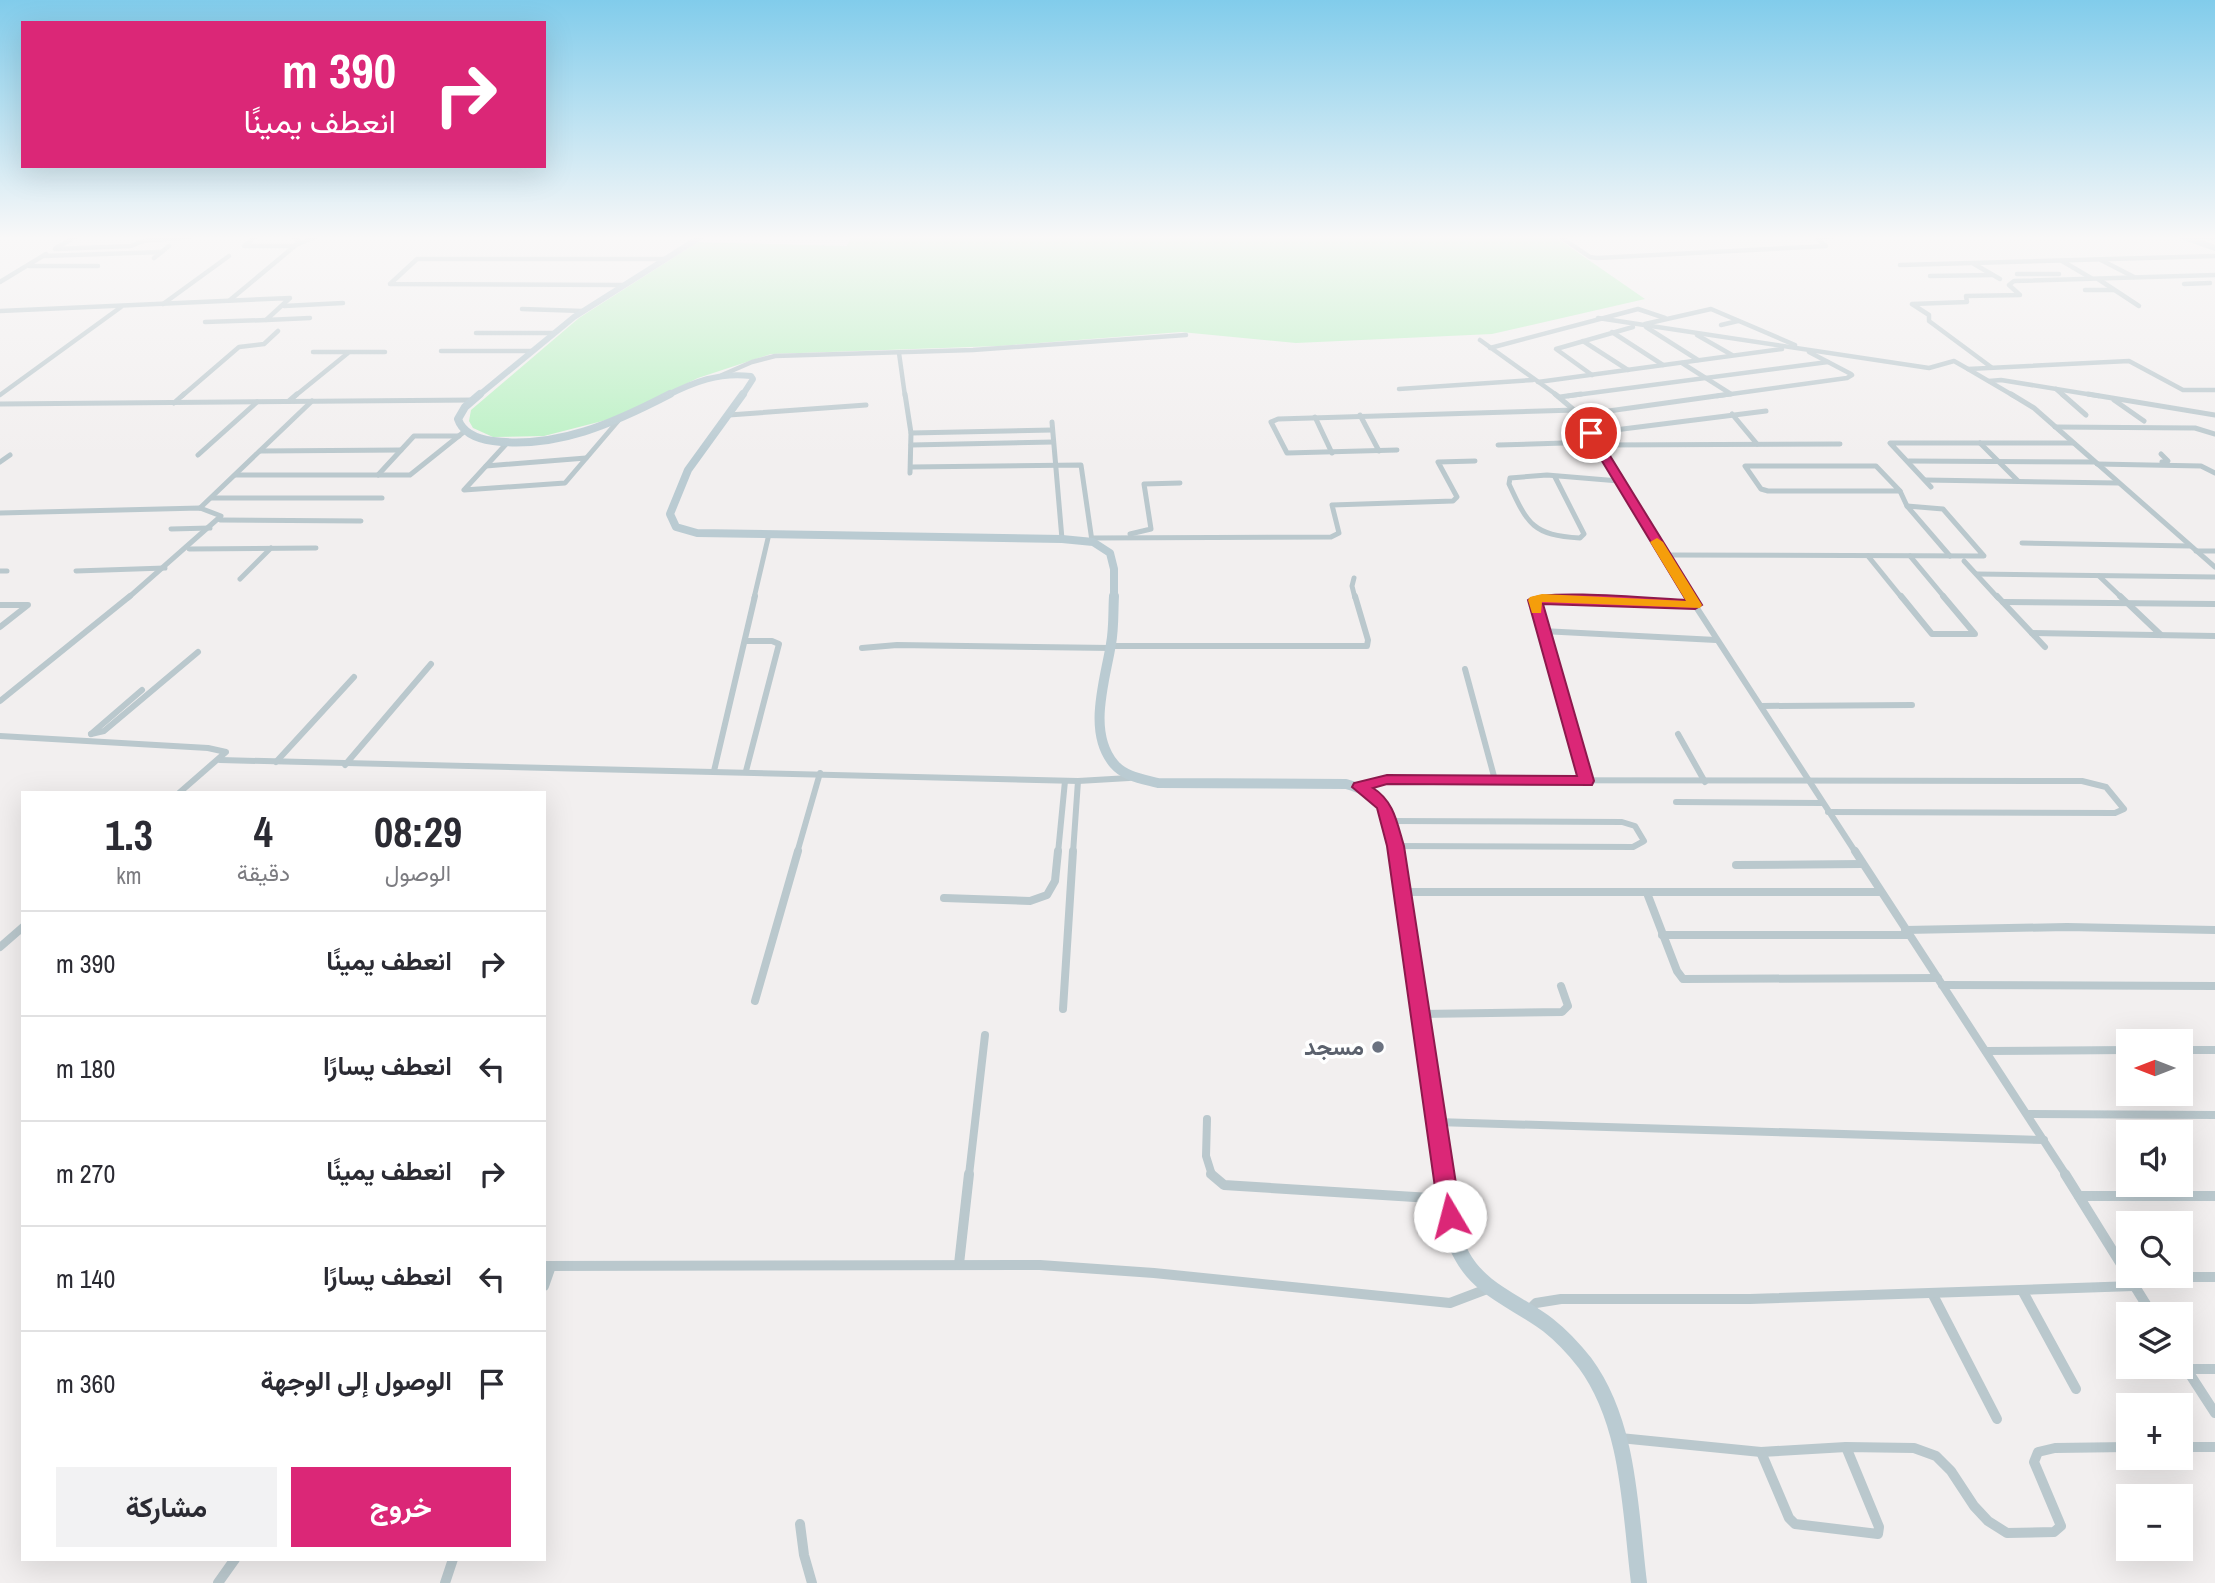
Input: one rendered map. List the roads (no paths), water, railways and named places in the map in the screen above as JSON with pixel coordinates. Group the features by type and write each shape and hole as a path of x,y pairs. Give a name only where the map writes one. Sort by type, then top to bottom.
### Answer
{"main road":[{"path":"583,311 474,400 458,419 463,434 508,442 558,437 618,421 687,387 722,375 744,374 753,379 688,470 673,505 671,519 676,527 688,532 1062,539 1095,542 1110,553 1114,569 1111,647 1101,701 1103,738 1110,762 1129,778 1158,783 1331,783 1360,787 1379,799 1390,821 1396,846 1452,1232 1462,1260 1487,1289 1564,1338 1598,1380 1620,1438 1639,1583"}],"street":[{"path":"0,311 34,310"},
{"path":"0,394 117,310"},
{"path":"266,320 279,310"},
{"path":"549,310 583,311"},
{"path":"1490,348 1636,310"},
{"path":"1642,310 1666,319"},
{"path":"1592,375 1556,349 1612,332 1707,310"},
{"path":"1397,450 1287,453 1271,422 1278,419 1360,415 1578,413 1852,377 1804,349 1713,310"},
{"path":"1921,310 1929,315 1929,321 1992,368"},
{"path":"205,322 310,318"},
{"path":"1598,318 1929,368 1954,361 2028,404 2215,567"},
{"path":"1721,325 1739,321"},
{"path":"1644,326 1698,360"},
{"path":"173,403 239,347 264,345 278,331"},
{"path":"1612,332 1663,366"},
{"path":"476,333 554,333"},
{"path":"1695,333 1733,356"},
{"path":"722,375 752,362 775,356 899,353 1186,335"},
{"path":"1480,341 1578,413 1716,639 2028,1114 2116,1257"},
{"path":"1583,341 1629,370"},
{"path":"1399,389 1535,381 1793,348"},
{"path":"441,351 532,351"},
{"path":"313,352 385,352"},
{"path":"289,401 348,353"},
{"path":"899,353 911,433 911,470 1076,464 1082,467 1095,542"},
{"path":"1968,369 2129,361 2180,389 2215,390"},
{"path":"1559,397 1828,362"},
{"path":"1682,363 1732,394"},
{"path":"1989,381 2001,380 2215,415"},
{"path":"2056,389 2086,415"},
{"path":"2111,398 2144,421"},
{"path":"0,404 474,400"},
{"path":"198,455 257,401"},
{"path":"200,508 312,401"},
{"path":"729,415 866,405"},
{"path":"1591,433 1766,411"},
{"path":"1360,415 1379,451"},
{"path":"1732,415 1757,444"},
{"path":"1315,417 1332,453"},
{"path":"508,442 464,490 565,483 618,421"},
{"path":"1052,422 1062,539"},
{"path":"2054,427 2195,428 2215,434"},
{"path":"911,433 1052,430"},
{"path":"378,475 416,436 463,434"},
{"path":"235,475 414,474 463,434"},
{"path":"912,445 1053,442"},
{"path":"1931,487 1891,443 2073,443"},
{"path":"1980,443 2018,481"},
{"path":"1498,445 1840,444"},
{"path":"260,451 401,450"},
{"path":"0,462 10,454"},
{"path":"1909,461 2168,462 2161,454"},
{"path":"485,466 586,458"},
{"path":"1095,542 1112,538 1331,537 1339,533 1332,505 1453,501 1457,497 1438,462 1475,460"},
{"path":"2095,462 2201,466 2215,473"},
{"path":"1900,491 1768,491 1760,489 1745,466 1874,466 1900,491 1907,506 1950,556"},
{"path":"1555,477 1583,537 1546,535 1535,531 1528,524 1509,484 1510,478 1555,477 1619,481"},
{"path":"1925,480 2118,482"},
{"path":"1095,542 1121,534 1150,531 1144,484 1180,483"},
{"path":"212,498 382,498"},
{"path":"1665,555 1984,555 1943,509 1907,506"},
{"path":"0,513 200,508 221,515 220,520"},
{"path":"0,701 189,549 220,520 361,521"},
{"path":"171,529 210,528"},
{"path":"713,771 769,534"},
{"path":"2022,543 2190,546"},
{"path":"240,579 272,548"},
{"path":"189,549 316,548"},
{"path":"2196,551 2215,551"},
{"path":"1868,556 1932,634 1976,635 1910,556"},
{"path":"1964,561 2045,647"},
{"path":"76,570 165,568"},
{"path":"1977,574 2215,577"},
{"path":"2098,575 2161,635"},
{"path":"862,648 1367,646 1368,640 1352,586 1354,578"},
{"path":"1586,781 1542,631 1535,603 1537,598 1695,605"},
{"path":"2003,602 2215,604"},
{"path":"0,605 28,605 0,627"},
{"path":"1542,631 1716,639"},
{"path":"2032,633 2215,636"},
{"path":"745,641 772,641 779,646 746,771"},
{"path":"92,734 104,731 198,652"},
{"path":"345,765 431,664"},
{"path":"1465,669 1495,780"},
{"path":"276,762 354,677"},
{"path":"83,741 142,690"},
{"path":"1760,706 1912,705"},
{"path":"1678,734 1706,782"},
{"path":"0,736 218,749 226,752 182,791"},
{"path":"220,760 1065,781 1129,778"},
{"path":"755,1001 820,773"},
{"path":"1360,787 1387,780 1706,782 1866,779 2092,782 2106,787 2124,809 2115,813 1828,812"},
{"path":"944,898 1030,901 1047,895 1055,881 1065,781"},
{"path":"1063,1009 1078,781"},
{"path":"1676,802 1822,803"},
{"path":"1390,821 1622,822 1635,825 1644,841 1643,844 1633,847 1396,846"},
{"path":"1736,864 1862,864"},
{"path":"1403,892 1880,892"},
{"path":"1647,893 1679,975 1688,980 2215,986"},
{"path":"1662,935 2067,927 2215,930"},
{"path":"0,947 21,930"},
{"path":"1420,1014 1562,1012 1568,1006 1561,986"},
{"path":"960,1264 985,1035"},
{"path":"1986,1051 2116,1050"},
{"path":"2193,1050 2215,1050"},
{"path":"2028,1114 2215,1115"},
{"path":"1207,1119 1206,1167 1217,1181 1224,1185 1447,1199"},
{"path":"1436,1122 2044,1140"},
{"path":"2079,1196 2215,1196"},
{"path":"547,1266 1040,1265 1154,1273 1450,1303 1487,1289"},
{"path":"2193,1279 2215,1278"},
{"path":"1527,1312 1536,1303 1561,1299 1750,1299 2022,1290 2116,1283"},
{"path":"2022,1290 2076,1389"},
{"path":"1932,1293 1997,1419"},
{"path":"2193,1365 2215,1369"},
{"path":"2193,1378 2215,1413"},
{"path":"1620,1438 1761,1452 1846,1447 1914,1448 1936,1455 1951,1471 1974,1506 1988,1521 2007,1533 2054,1532 2061,1526 2034,1462 2038,1452 2055,1448 2116,1447"},
{"path":"1761,1452 1795,1524 1878,1534 1879,1527 1846,1447"},
{"path":"2193,1447 2215,1447"},
{"path":"800,1524 804,1555 812,1583"},
{"path":"218,1583 234,1561"},
{"path":"445,1583 452,1561"}],"place":[{"name":"مسجد","path":"1378,1047"}]}
